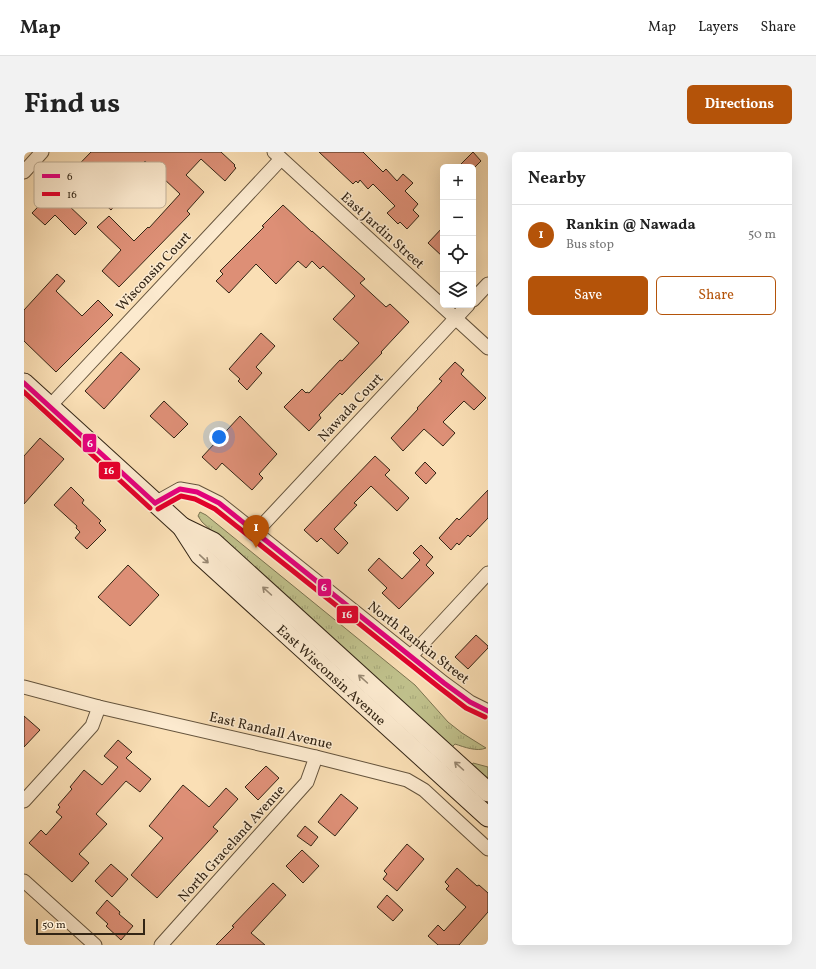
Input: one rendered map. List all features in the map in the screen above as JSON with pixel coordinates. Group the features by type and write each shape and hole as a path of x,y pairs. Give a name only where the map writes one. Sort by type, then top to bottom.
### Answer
{"main road":[{"name":"East Wisconsin Avenue","path":"24,383 182,527 200,555 488,817"},
{"name":"East Wisconsin Avenue","path":"182,527 213,542 488,792"}],"street":[{"path":"24,172 42,152"},
{"name":"East Jardin Street","path":"278,155 488,348"},
{"name":"Wisconsin Court","path":"50,406 278,155"},
{"path":"476,297 488,284"},
{"name":"Nawada Court","path":"256,532 465,308"},
{"name":"North Rankin Street","path":"155,503 180,489 197,492 219,503 459,695 488,711"},
{"path":"411,656 488,573"},
{"name":"East Randall Avenue","path":"24,687 99,707 316,757 407,780 424,790 488,849"},
{"path":"24,801 92,726 99,707"},
{"name":"North Graceland Avenue","path":"160,945 307,782 316,757"},
{"path":"24,881 95,945"}],"green space":[{"path":"200,512 206,515 415,685 448,722 486,748 466,748 455,744 452,747 447,744 202,522 198,516"},
{"path":"473,763 488,767 488,781 471,766"}],"building":[{"path":"91,152 221,152 235,165 234,166 236,168 225,181 201,159 186,175 204,192 187,211 190,214 119,287 102,271 121,250 97,227 109,216 134,241 148,227 149,228 180,194 166,181 166,162 81,162"},
{"path":"319,152 363,152 383,172 386,169 397,181 403,174 413,183 405,191 418,204 413,210 419,216 407,229 400,222 398,224 387,213 395,206 373,184 368,189 360,180 358,183 356,181 353,184"},
{"path":"473,152 481,161 476,166 476,164 461,164"},
{"path":"283,205 365,279 360,283 386,307 390,304 409,322 342,395 340,393 319,415 321,418 309,431 284,407 302,389 306,393 309,393 340,360 342,361 359,343 333,319 355,296 323,266 320,269 312,261 306,268 298,261 276,284 256,264 229,293 216,281 223,274 220,271 264,227 262,226"},
{"path":"37,208 71,208 87,223 75,235 55,215 45,225 32,213"},
{"path":"440,230 440,254 428,243"},
{"path":"57,274 65,281 56,291 82,316 98,300 113,315 56,372 24,341 24,310"},
{"path":"261,333 275,346 256,367 262,373 247,390 238,381 240,379 229,369"},
{"path":"121,352 140,369 104,409 85,391"},
{"path":"455,362 464,370 461,374 486,398 474,410 464,401 443,422 455,433 443,446 424,429 403,451 391,438 442,381 439,379"},
{"path":"164,401 188,424 174,438 150,416"},
{"path":"240,416 277,454 259,474 263,478 252,490 222,463 216,470 202,457"},
{"path":"40,438 64,459 24,504 24,456"},
{"path":"375,456 390,470 385,475 409,498 397,511 371,486 354,503 357,505 334,529 348,543 338,554 321,538 317,542 304,530"},
{"path":"425,462 436,473 426,484 415,473"},
{"path":"71,487 84,500 82,503 101,521 99,523 106,530 87,549 75,538 80,532 76,528 77,526 54,505"},
{"path":"488,490 488,518 470,537 468,535 459,545 457,543 451,550 439,538 457,518 459,520"},
{"path":"421,545 433,557 426,565 434,573 399,609 382,593 387,588 368,570 379,558 402,579 420,560 413,553"},
{"path":"128,565 159,595 130,626 98,597"},
{"path":"476,635 488,646 488,648 468,669 455,657"},
{"path":"24,716 40,730 24,747"},
{"path":"118,740 132,752 126,758 151,779 140,792 126,781 96,814 107,824 79,854 89,863 72,882 29,843 41,830 46,835 62,817 56,812 60,807 58,805 72,789 70,787 84,770 102,785 118,767 104,756"},
{"path":"266,766 279,778 258,800 245,787"},
{"path":"183,785 209,807 226,788 238,799 213,827 218,831 157,898 131,875 163,838 149,826"},
{"path":"341,794 358,808 335,836 318,822"},
{"path":"305,826 318,837 311,846 297,836"},
{"path":"407,844 424,859 397,891 383,879 387,874 384,871"},
{"path":"302,850 319,866 303,883 286,866"},
{"path":"111,864 128,879 112,897 95,881"},
{"path":"457,868 477,886 479,885 488,893 488,912 459,945 438,945 428,936 438,925 444,931 466,907 446,889 449,886 445,882"},
{"path":"273,883 286,895 251,933 265,945 216,945 234,927 232,926"},
{"path":"387,895 403,910 393,921 377,907"},
{"path":"107,900 120,912 119,914 133,926 121,940 106,926 108,924 96,913"}],"transit line":[{"name":"6","path":"24,383 155,503"},
{"name":"16","path":"24,392 150,508"},
{"name":"6","path":"155,503 180,489 197,492 219,503 444,683 470,702 488,711"},
{"name":"16","path":"158,509 181,496 195,499 215,509 440,688 466,708 485,717"}],"place":[{"name":"Rankin @ Nawada","path":"256,548"}]}
